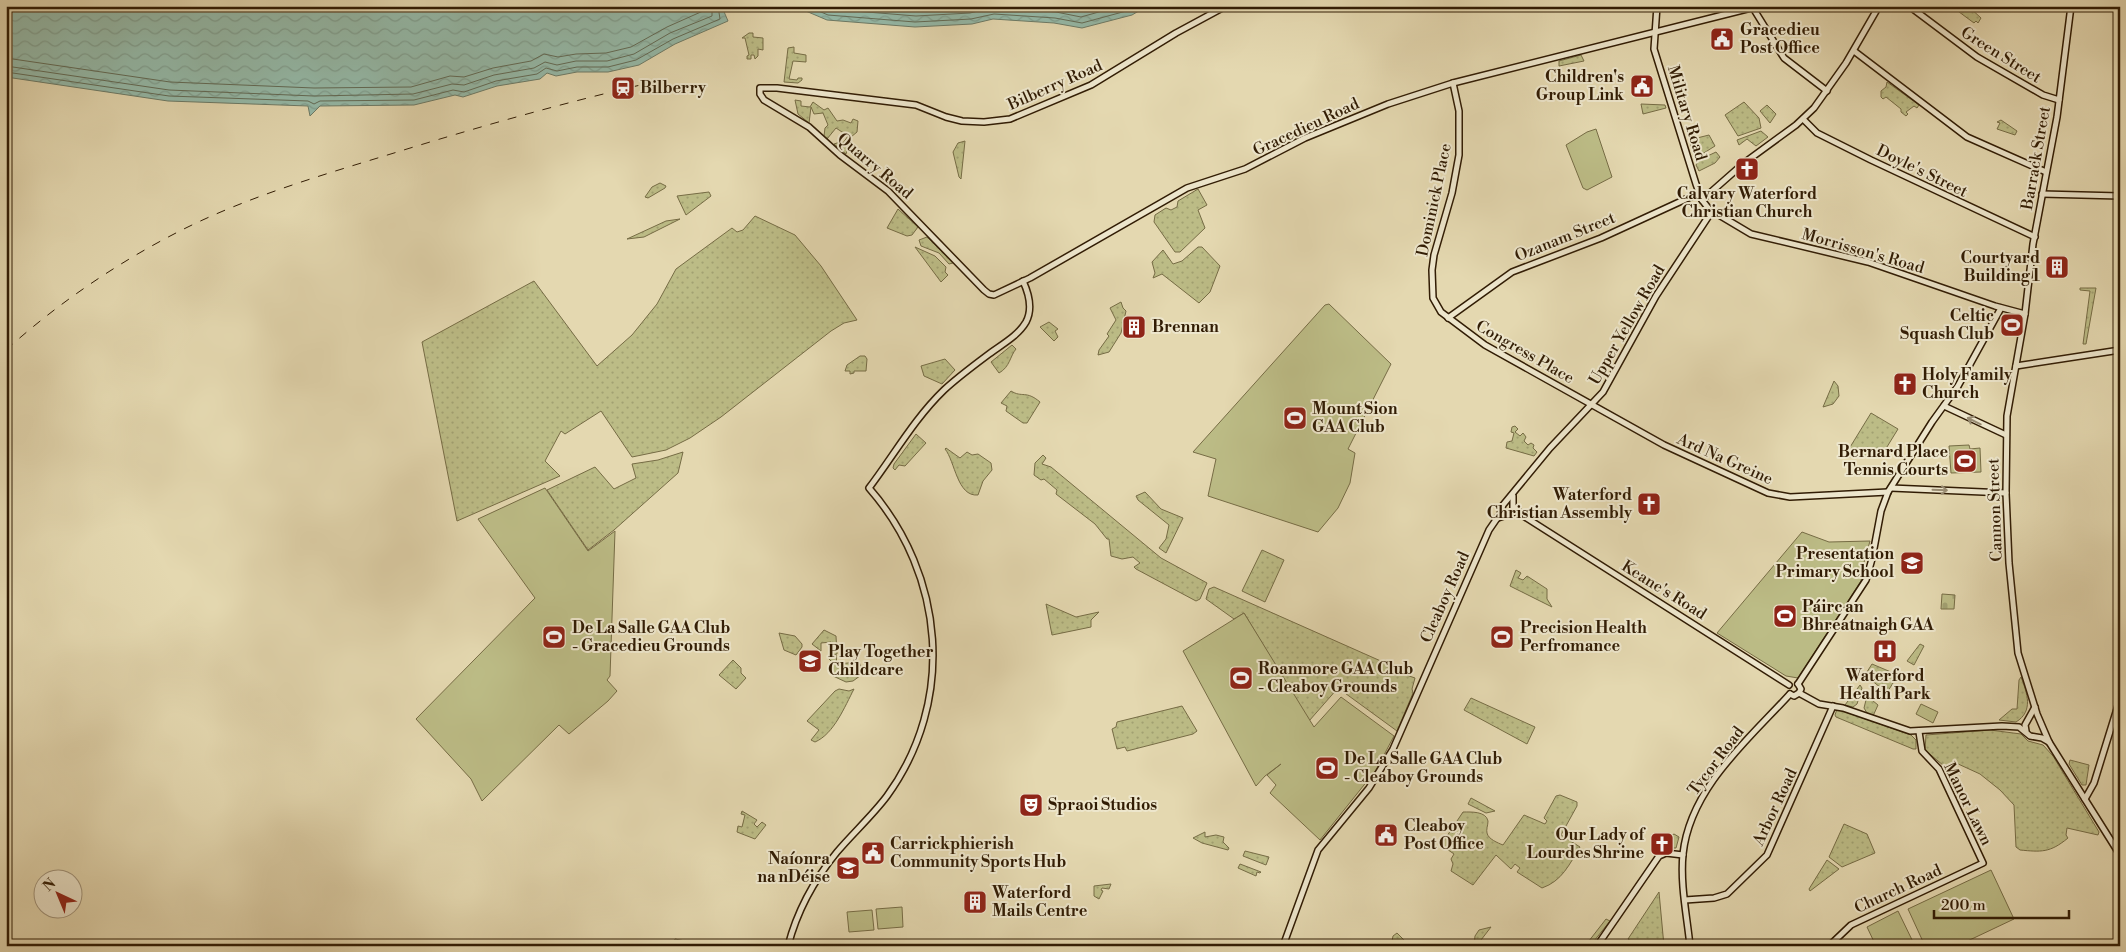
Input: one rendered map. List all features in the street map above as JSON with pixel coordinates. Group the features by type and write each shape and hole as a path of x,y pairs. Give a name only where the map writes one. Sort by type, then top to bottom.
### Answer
{"street":[{"name":"Bilberry Road","path":"760,88 776,88 916,105 962,121 984,122 1010,119 1091,85 1176,33 1226,6"},
{"name":"Military Road","path":"1657,6 1654,48 1702,200"},
{"path":"1729,14 1736,6"},
{"name":"Green Street","path":"1909,6 1973,54 2043,95 2059,100"},
{"name":"Barrack Street","path":"2025,314 2035,237 2059,100 2071,6"},
{"name":"Gracedieu Road","path":"989,294 996,294 1023,281 1187,188 1245,169 1304,138 1388,104 1453,83 1753,7"},
{"path":"1753,7 1784,58 1827,91"},
{"path":"1702,200 1741,166 1803,119 1827,91 1854,51 1877,8"},
{"path":"1854,51 1970,139 2046,172"},
{"name":"Dominick Place","path":"1448,318 1439,310 1434,301 1432,279 1434,255 1450,200 1459,155 1459,106 1453,83"},
{"name":"Quarry Road","path":"760,88 760,94 764,100 809,126 843,157 888,191 989,294"},
{"name":"Doyle's Street","path":"1803,119 1817,133 1858,154 2035,237"},
{"name":"Ozanam Street","path":"1448,318 1512,272 1596,240 1700,193"},
{"path":"2042,194 2120,196"},
{"name":"Morrisson's Road","path":"1702,200 1712,211 1751,234 1868,262 2001,308 2025,314"},
{"name":"Upper Yellow Road","path":"1502,509 1550,448 1592,405 1609,382 1656,296 1712,211"},
{"path":"788,946 804,902 821,873 881,802 903,769 919,733 929,697 933,647 931,622 924,587 916,562 900,530 869,488 918,420 942,392 960,375 1013,336 1023,326 1028,317 1030,306 1029,296 1023,281"},
{"path":"1799,693 1800,687 1798,684 1866,580 1881,511 1890,490 1964,376 2001,308"},
{"name":"Cannon Street","path":"2025,314 2008,407 2006,493 2010,584 2016,640 2020,660 2041,721"},
{"name":"Congress Place","path":"1448,318 1485,345 1592,405"},
{"path":"2016,366 2120,350"},
{"name":"Ard Na Greine","path":"1592,405 1671,449 1772,494 1790,497 1890,490 2006,493"},
{"path":"1944,406 2006,435"},
{"name":"Upper Yellow Road","path":"1508,514 1514,512 1513,498 1516,491"},
{"path":"1506,503 1514,506"},
{"name":"Keane's Road","path":"1514,506 1525,517 1789,685"},
{"path":"1502,509 1508,514"},
{"name":"Cleaboy Road","path":"1283,946 1318,850 1369,788 1390,755 1486,535 1502,509"},
{"name":"Keane's Road","path":"1508,514 1525,517"},
{"name":"Cleaboy Road","path":"1495,521 1508,514"},
{"path":"1798,684 1792,683 1788,688 1790,694 1796,696 1799,693"},
{"path":"1799,693 1819,704 1846,708 1900,729 1919,732 1995,725 2017,727 2051,744"},
{"name":"Tycor Road","path":"1690,946 1683,855 1690,820 1709,787 1755,729 1790,694"},
{"path":"2085,799 2093,786 2120,699"},
{"path":"2027,733 2025,728 2035,704"},
{"name":"Arbor Road","path":"1685,900 1725,895 1767,855 1833,706"},
{"path":"2017,727 2036,718 2041,721 2051,744 2120,855"},
{"path":"2035,737 2041,733 2043,728"},
{"name":"Manor Lawn","path":"1919,732 1922,751 1939,768 1983,863"},
{"path":"1597,946 1659,856 1666,853 1683,855"},
{"name":"Church Road","path":"1829,946 1851,925 1983,863"}],"green space":[{"path":"1951,6 1968,6 1981,18 1978,23 1976,21 1974,23"},
{"path":"749,33 753,33 753,37 763,38 763,50 758,49 758,56 755,59 754,55 751,55 751,59 747,59 749,55 745,38 742,38"},
{"path":"794,47 794,53 806,55 806,62 793,61 789,79 797,80 802,78 802,80 798,83 784,82 788,48"},
{"path":"1581,55 1584,61 1559,66 1559,61"},
{"path":"1887,82 1919,105 1917,108 1914,106 1906,112 1908,114 1906,116 1901,112 1901,109 1886,97 1883,99 1881,91 1886,87"},
{"path":"795,100 801,101 801,106 810,107 813,102 824,110 828,108 837,121 843,120 851,123 853,119 858,121 857,132 851,137 846,154 834,144 843,143 848,136 836,128 827,139 824,136 825,128 828,125 823,113 814,114 811,107 809,123 798,114"},
{"path":"1744,102 1759,118 1761,128 1738,136 1725,115"},
{"path":"1641,104 1665,105 1666,108 1643,114"},
{"path":"1767,105 1776,114 1770,123 1760,111"},
{"path":"2001,120 2017,131 2015,135 1997,129 2000,123 1997,122"},
{"path":"1596,129 1612,177 1587,190 1583,188 1566,145 1587,132"},
{"path":"1761,131 1768,137 1756,146 1747,139 1739,145 1737,140"},
{"path":"1709,135 1715,146 1699,156 1693,152 1689,140"},
{"path":"965,141 961,179 953,152 958,143"},
{"path":"1716,152 1720,157 1715,163 1699,171 1696,165 1699,160"},
{"path":"660,183 666,186 665,188 648,198 645,197 652,187"},
{"path":"1198,189 1207,205 1198,210 1205,228 1180,252 1175,252 1154,222 1155,215 1166,208 1171,210 1177,207 1178,201"},
{"path":"709,192 711,196 686,215 677,196"},
{"path":"898,209 918,227 912,235 907,236 887,228"},
{"path":"755,216 795,235 821,266 857,320 844,323 831,331 721,417 690,438 666,450 632,457 601,411 565,434 561,431 545,461 560,476 457,521 422,342 534,281 597,366 632,335 657,304 676,269 732,228 737,232 743,230"},
{"path":"680,219 644,237 627,239 666,221"},
{"path":"927,237 953,263 949,264 939,253 921,246 919,240"},
{"path":"915,247 935,256 946,267 945,272 948,275 941,282"},
{"path":"1198,247 1202,247 1220,266 1210,292 1199,303 1162,274 1153,278 1155,273 1152,262 1163,250 1173,264 1182,261"},
{"path":"2080,288 2096,288 2086,344 2083,344 2090,291 2080,290"},
{"path":"1121,302 1126,311 1121,333 1109,352 1098,355 1099,350 1109,336 1107,334 1116,320 1110,308"},
{"name":"Mount Sion GAA Club","path":"1329,304 1391,364 1348,449 1355,453 1350,483 1338,508 1318,532 1208,496 1216,459 1193,452 1325,305"},
{"path":"1049,322 1058,329 1055,331 1058,337 1054,341 1040,327"},
{"path":"1012,345 1016,349 1008,365 999,373 991,362"},
{"path":"860,356 865,356 867,359 866,371 854,371 854,373 850,374 850,371 845,371 847,365"},
{"path":"945,359 955,370 942,384 924,376 921,366"},
{"path":"1834,381 1838,386 1839,396 1833,404 1823,407"},
{"path":"1011,391 1031,396 1040,402 1027,423 1023,423 1006,411 1007,406 1001,403"},
{"path":"1871,413 1898,429 1882,455 1844,457"},
{"path":"1515,426 1518,429 1515,432 1520,436 1523,433 1526,437 1524,441 1528,445 1531,443 1534,445 1533,448 1537,452 1534,456 1506,448 1507,442 1512,441 1514,433 1511,432 1512,427"},
{"path":"916,434 926,443 905,466 899,465 895,470 893,468 894,464"},
{"name":"Bernard Place Tennis Courts","path":"1969,445 1970,449 1980,448 1981,472 1951,473 1949,446"},
{"path":"946,448 960,458 967,452 972,455 978,454 991,463 992,470 983,481 978,495 971,494 965,490 957,477"},
{"path":"683,452 678,473 614,530 588,550 547,490 595,467 614,489 636,478 632,464 658,460"},
{"path":"1043,455 1046,458 1042,464 1051,467 1161,558 1207,583 1200,599 1196,601 1136,569 1134,567 1140,563 1133,557 1122,559 1111,556 1109,539 1095,524 1056,494 1057,490 1044,479 1041,480 1034,475 1035,463"},
{"name":"De La Salle GAA Club - Gracedieu Grounds","path":"545,488 588,551 615,531 610,676 607,680 617,691 569,734 559,725 482,801 471,779 416,719 535,598 478,519"},
{"path":"1145,492 1161,509 1183,518 1166,553 1159,548 1166,539 1169,525 1138,500 1136,496"},
{"name":"Páirc an Bhreatnaigh GAA","path":"1802,532 1829,542 1870,541 1861,581 1798,678 1786,676 1717,633"},
{"path":"1262,550 1284,560 1265,602 1242,591"},
{"path":"1516,570 1521,573 1518,578 1523,580 1527,576 1547,589 1547,599 1552,607 1510,586"},
{"path":"1214,587 1392,666 1395,671 1415,678 1412,689 1413,693 1397,731 1338,688 1309,721 1244,613 1234,619 1206,599 1209,589"},
{"path":"1942,594 1955,595 1954,609 1941,609"},
{"path":"1046,604 1076,617 1099,612 1091,620 1091,627 1052,635"},
{"path":"1244,613 1314,727 1341,697 1394,736 1376,770 1320,840 1270,793 1276,785 1267,775 1281,764 1265,776 1256,786 1183,651"},
{"path":"824,630 836,636 837,654 833,655 831,642 821,643 821,651 812,644"},
{"path":"779,633 795,636 802,644 796,655 784,650"},
{"path":"1920,644 1924,646 1914,665 1907,661"},
{"path":"836,655 837,664 859,662 864,673 853,681 846,682 833,676 833,663 827,657"},
{"path":"733,660 741,668 741,673 746,678 736,689 719,675"},
{"path":"1872,664 1898,675 1888,691 1886,692 1865,675"},
{"path":"2021,677 2028,701 2025,713 2016,722 1999,720 2012,709 2017,709 2019,680"},
{"path":"1860,685 1862,688 1857,704 1853,707 1845,705"},
{"path":"839,689 849,691 854,689 828,733 815,742 811,740 819,730 807,721"},
{"path":"1867,696 1878,705 1873,716 1867,713 1864,708"},
{"path":"1471,698 1535,727 1527,744 1464,710"},
{"path":"1921,704 1938,712 1933,723 1916,714"},
{"path":"1182,706 1197,731 1193,734 1127,751 1125,747 1117,749 1112,729 1116,727 1117,722"},
{"path":"1837,709 1911,735 1916,740 1916,749 1836,717"},
{"path":"1990,730 2021,734 2028,741 2043,745 2053,756 2099,832 2098,835 2067,828 2066,835 2068,838 2050,849 2040,851 2020,850 2016,847 2014,805 2000,790 1980,774 1956,763 1944,766 1925,750 1926,735"},
{"path":"2070,760 2089,765 2086,785 2082,785 2069,764"},
{"path":"1560,795 1577,802 1577,806 1561,835 1580,847 1564,872 1555,881 1542,888 1517,872 1520,868 1515,864 1511,869 1496,855 1473,885 1451,871 1453,864 1451,859 1454,854 1441,845 1463,812 1484,815 1488,821 1487,830 1489,837 1503,845 1524,815 1545,824 1547,821 1544,818 1556,796"},
{"path":"1471,798 1495,811 1486,813 1468,804"},
{"path":"742,811 757,820 754,824 757,827 762,822 766,825 755,839 737,832 738,826 742,827 745,815 741,814"},
{"path":"1844,824 1867,834 1875,853 1842,867 1829,857"},
{"path":"1205,832 1205,837 1216,835 1224,837 1223,842 1229,848 1228,850 1202,843 1193,838"},
{"path":"1674,834 1679,837 1676,848 1658,850 1666,843 1663,841 1664,837"},
{"path":"1245,851 1269,857 1266,865 1243,856"},
{"path":"1827,860 1839,869 1810,891 1809,889"},
{"path":"1240,864 1261,872 1257,872 1256,876 1238,868"},
{"path":"1991,870 2014,919 1957,946 1925,946 1908,909"},
{"path":"1111,884 1109,889 1102,888 1101,890 1103,891 1099,899 1094,896 1094,886"},
{"path":"1659,892 1664,946 1638,946 1628,939"},
{"path":"902,907 903,927 878,929 876,909"},
{"path":"872,910 874,930 849,932 847,912"},
{"path":"1898,911 1915,946 1876,946 1867,927"},
{"path":"1606,919 1610,921 1590,946 1585,946"},
{"path":"1491,927 1481,940 1480,946 1474,946 1475,936 1479,930"},
{"path":"1397,933 1410,946 1391,946 1393,936"},
{"path":"675,939 695,943 695,946 671,946"}],"water":[{"path":"6,6 725,6 722,7 728,21 675,44 639,65 608,72 577,72 556,76 547,73 540,79 497,86 463,97 455,95 414,105 320,106 310,116 308,106 168,101 6,77"},
{"path":"794,6 1147,6 1132,15 1082,28 1054,23 993,19 972,24 915,27 827,20"}],"railway":[{"path":"6,350 45,317 108,272 174,234 227,209 310,179 426,143 553,107 649,83"}],"place":[{"name":"Gracedieu Post Office","path":"1722,39"},
{"name":"Children's Group Link","path":"1642,86"},
{"name":"Bilberry","path":"623,88"},
{"name":"Calvary Waterford Christian Church","path":"1747,169"},
{"name":"Courtyard Building 1","path":"2057,267"},
{"name":"Celtic Squash Club","path":"2012,325"},
{"name":"Brennan","path":"1134,327"},
{"name":"Holy Family Church","path":"1905,384"},
{"name":"Mount Sion GAA Club","path":"1295,418"},
{"name":"Bernard Place Tennis Courts","path":"1965,461"},
{"name":"Waterford Christian Assembly","path":"1649,504"},
{"name":"Presentation Primary School","path":"1912,563"},
{"name":"Páirc an Bhreatnaigh GAA","path":"1785,616"},
{"name":"De La Salle GAA Club - Gracedieu Grounds","path":"554,637"},
{"name":"Precision Health Perfromance","path":"1502,637"},
{"name":"Waterford Health Park","path":"1885,651"},
{"name":"Play Together Childcare","path":"810,661"},
{"name":"Roanmore GAA Club - Cleaboy Grounds","path":"1241,678"},
{"name":"De La Salle GAA Club - Cleaboy Grounds","path":"1327,768"},
{"name":"Spraoi Studios","path":"1031,805"},
{"name":"Cleaboy Post Office","path":"1386,835"},
{"name":"Our Lady of Lourdes Shrine","path":"1662,844"},
{"name":"Carrickphierish Community Sports Hub","path":"873,853"},
{"name":"Naíonra na nDéise","path":"848,868"},
{"name":"Waterford Mails Centre","path":"975,902"}]}
